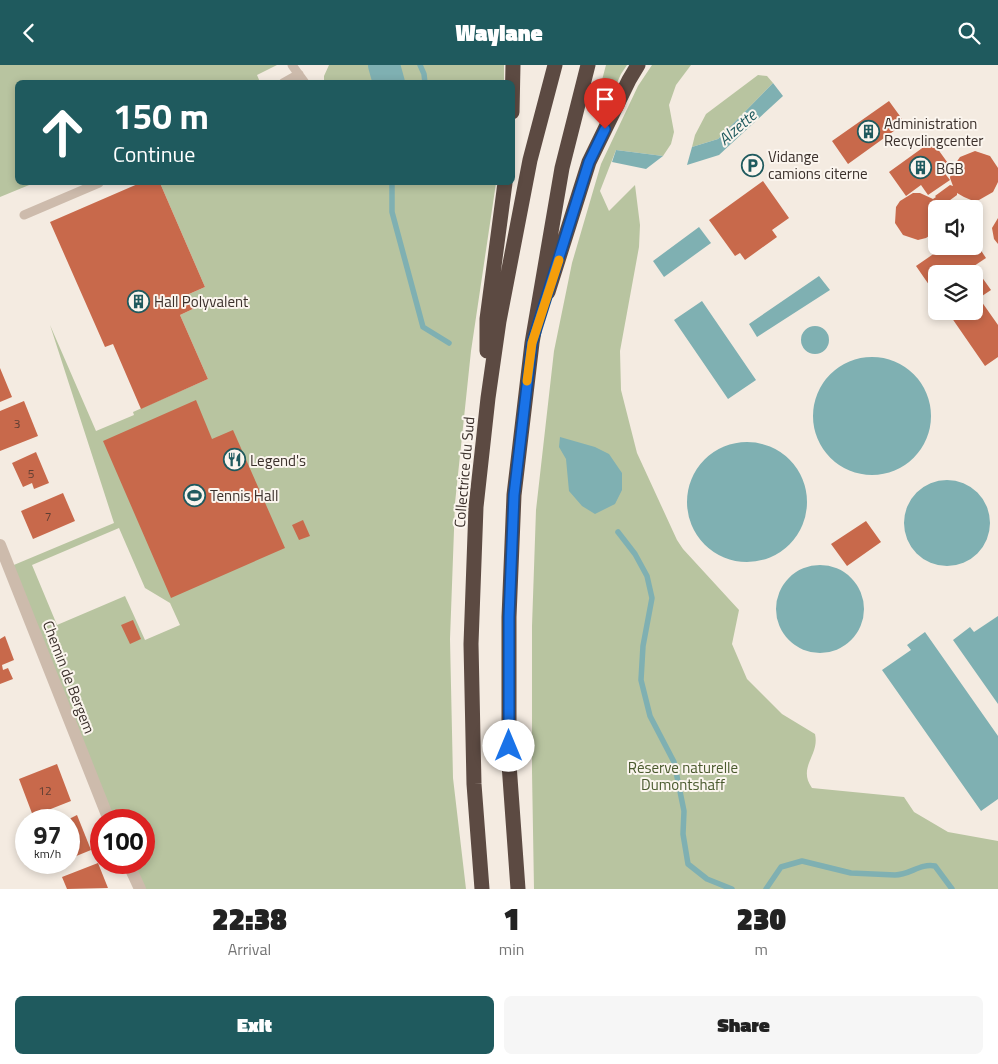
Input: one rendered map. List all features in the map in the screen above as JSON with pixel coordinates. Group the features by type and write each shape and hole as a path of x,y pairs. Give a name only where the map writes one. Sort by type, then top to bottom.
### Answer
{"highway":[{"path":"513,65 513,80"},
{"name":"Collectrice du Sud","path":"482,889 474,784 471,644 476,507 499,321 530,160 555,65"},
{"path":"518,889 509,764 509,617 514,495 532,343 562,168 588,65"},
{"path":"532,343 589,162 638,65"},
{"path":"488,398 487,319 505,185"}],"street":[{"name":"Chemin de Bergem","path":"0,545 105,809"},
{"path":"133,874 140,889"}],"lane":[{"path":"292,65 302,78"},
{"path":"24,215 94,185"}],"green space":[{"path":"0,65 277,65 257,75 259,80 15,80 15,185 29,185 0,197"},
{"path":"329,65 504,65 504,80 399,80 385,66 388,80 324,80"},
{"path":"606,65 627,65 609,101 602,102 598,95"},
{"name":"Réserve naturelle Dumontshaff","path":"652,65 691,65 676,85 669,105 674,132 671,144 663,156 616,150 600,191 609,211 635,185 640,225 639,247 620,351 621,390 637,453 677,540 739,610 732,644 747,679 782,714 815,734 815,748 807,774 812,788 904,797 914,812 948,832 998,841 998,889 534,889 532,626 536,510 554,351 572,263 601,164 638,86"},
{"path":"758,75 767,76 773,83 718,139 692,147 695,135 706,114"},
{"path":"161,185 496,185 471,351 455,503 450,639 453,778 466,889 140,889 133,874 155,874 155,809 105,809 9,567 114,523 50,325 96,431 134,415 133,412 208,379 180,315 195,308 189,294 205,287","holes":["119,528 145,588 170,603 180,625 145,640 125,596 57,625 32,565"]}],"water":[{"path":"773,83 783,96 719,155 687,165 692,147 718,139"},
{"path":"616,150 663,156 646,169 612,162"},
{"path":"699,227 711,243 664,277 653,261"},
{"path":"819,276 830,290 757,337 749,324"},
{"path":"702,301 756,380 728,399 674,320"},
{"path":"815,326 825,330 829,340 825,350 815,354 805,350 801,340 805,330"},
{"path":"872,357 884,358 895,362 914,374 926,393 930,404 930,428 926,439 914,458 895,470 884,474 872,475 860,474 849,470 830,458 818,439 814,428 813,416 814,404 818,393 830,374 849,362 860,358"},
{"path":"560,437 595,447 609,454 622,473 622,490 615,504 595,514 582,506 569,491 566,459 559,447"},
{"path":"747,442 770,446 790,459 803,479 807,502 803,525 790,545 770,558 747,562 724,558 704,545 691,525 687,502 691,479 704,459 724,446"},
{"path":"939,480 955,480 964,483 978,492 987,506 990,523 987,540 978,554 964,563 955,566 939,566 923,559 911,547 904,531 904,515 911,499 923,487"},
{"path":"820,565 837,569 851,578 860,592 864,609 860,626 851,640 837,649 820,653 803,649 789,640 780,626 776,609 780,592 789,578 803,569"},
{"path":"998,616 998,704 953,640 970,627 974,632"},
{"path":"925,632 998,736 998,799 981,811 882,670 911,650 907,645"}],"building":[{"name":"Administration Recyclingcenter","path":"889,101 905,123 848,164 832,141"},
{"name":"BGB","path":"932,141 950,166 943,171 950,180 928,195 921,185 906,196 889,172"},
{"path":"975,151 990,156 998,168 998,182 993,192 979,200 971,200 957,193 950,200 928,200 928,237 918,240 903,235 895,223 896,207 900,201 913,193 920,193 933,199 950,185 953,186 950,178 951,170 960,157"},
{"path":"763,181 789,218 772,230 777,237 745,260 740,253 735,256 709,220"},
{"name":"Hall Polyvalent","path":"135,185 161,185 205,287 189,294 195,308 180,315 208,379 141,409 113,344 105,347 50,222"},
{"path":"998,218 998,244 994,239 992,228"},
{"path":"983,254 986,258 976,265 928,265 928,283 916,266 932,255"},
{"path":"983,279 991,290 983,295"},
{"path":"983,304 998,325 998,357 985,366 953,320 983,320"},
{"path":"0,368 12,397 0,402"},
{"name":"Tennis Hall","path":"196,400 212,439 233,430 285,548 171,598 103,441"},
{"path":"24,401 38,436 0,451 0,411"},
{"path":"36,452 49,483 34,489 32,483 23,487 12,463"},
{"path":"63,493 75,521 33,539 21,511"},
{"path":"303,520 310,536 299,540 292,525"},
{"path":"866,521 881,542 847,566 831,544"},
{"path":"133,620 141,639 130,644 121,625"},
{"path":"5,636 14,660 2,665 3,670 8,668 13,679 0,684 0,639"},
{"path":"57,764 71,801 51,809 30,809 19,779"},
{"path":"80,822 90,848 90,850 80,854"},
{"path":"90,866 90,874 102,874 108,888 67,889 62,877 70,874 80,874 80,870"}],"waterway":[{"name":"Alzette","path":"384,65 388,80"},
{"path":"420,65 425,80"},
{"path":"392,185 392,212 423,327 449,343"},
{"path":"618,532 635,554 647,576 652,598 643,646 641,680 650,716 674,762 684,811 683,834 688,864 707,879 732,889"},
{"path":"766,889 781,867 802,861 851,873 895,875 925,866 935,866 952,889"}],"slow traffic":[{"path":"527,381 532,343 559,260"}],"place":[{"name":"Administration Recyclingcenter","path":"868,132"},
{"name":"Vidange camions citerne","path":"752,165"},
{"name":"BGB","path":"920,168"},
{"name":"Hall Polyvalent","path":"138,301"},
{"name":"Legend's","path":"234,460"},
{"name":"Tennis Hall","path":"194,495"}],"route":[{"path":"509,746 509,617 514,495 532,343 589,162 605,129"}]}
